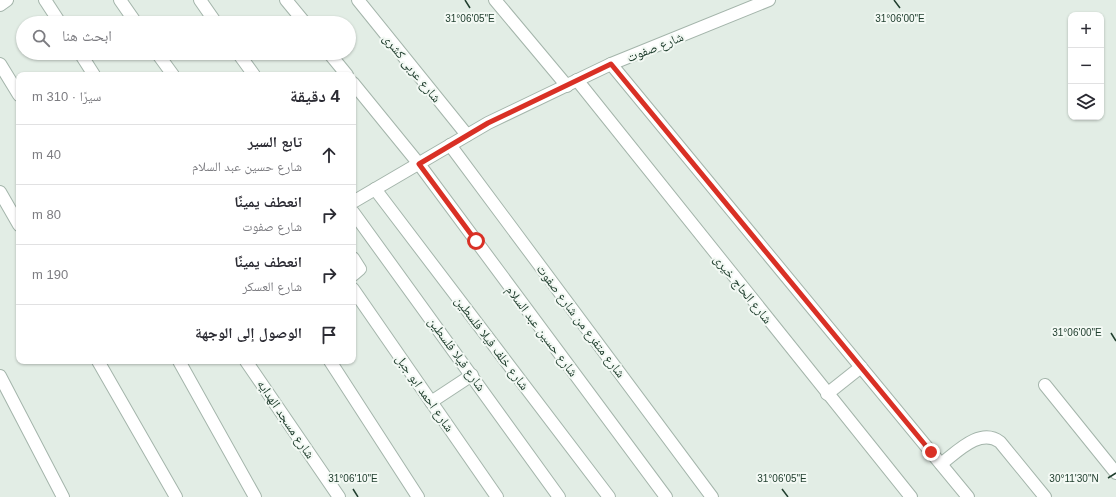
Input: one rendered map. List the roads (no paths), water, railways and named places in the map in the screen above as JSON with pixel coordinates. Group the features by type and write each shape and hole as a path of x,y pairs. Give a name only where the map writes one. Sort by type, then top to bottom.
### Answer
{"street":[{"path":"0,5 8,0"},
{"path":"45,0 55,16"},
{"path":"120,0 131,16"},
{"path":"200,0 211,16"},
{"path":"286,0 299,16"},
{"name":"شارع عربى كشرى","path":"358,0 467,136"},
{"path":"495,0 572,83"},
{"name":"شارع صفوت","path":"356,200 488,123 611,64 769,0"},
{"path":"84,60 92,72"},
{"path":"163,60 171,72"},
{"path":"243,60 252,72"},
{"path":"335,60 345,72"},
{"path":"0,64 16,90"},
{"path":"611,64 968,497"},
{"name":"شارع الحاج خيرى","path":"572,83 911,497"},
{"name":"شارع حسين عبد السلام","path":"356,87 419,164 666,497"},
{"name":"شارع متفرع من شارع صفوت","path":"450,145 712,497"},
{"name":"شارع خلف فيلا فلسطين","path":"375,189 609,497"},
{"path":"0,192 16,220"},
{"name":"شارع فيلا فلسطين","path":"356,216 559,497"},
{"path":"356,263 360,269 356,272"},
{"name":"شارع احمد ابو جبل","path":"356,293 497,497"},
{"path":"100,364 176,497"},
{"path":"180,364 255,497"},
{"name":"شارع مسجد الهدايه","path":"248,364 339,497"},
{"path":"332,364 418,497"},
{"path":"827,394 861,368"},
{"path":"431,402 472,375"},
{"path":"0,376 63,497"},
{"path":"1045,384 1116,473"},
{"path":"941,464 979,437 990,437 1000,442 1044,497"}]}
